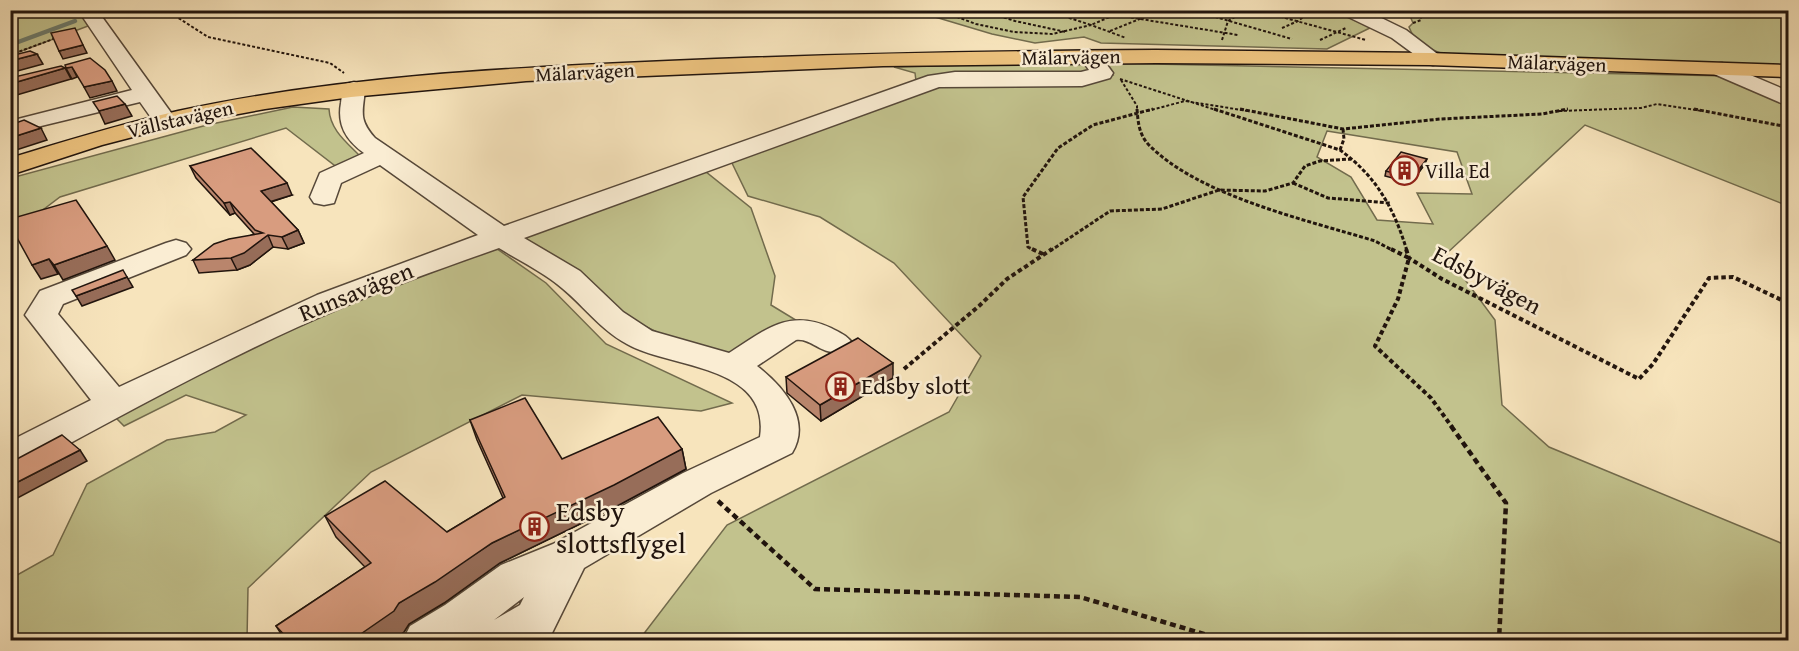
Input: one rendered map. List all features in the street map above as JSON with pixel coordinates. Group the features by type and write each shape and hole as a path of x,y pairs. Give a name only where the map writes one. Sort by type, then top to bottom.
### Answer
{"main road":[{"name":"Mälarvägen","path":"354,89 645,68 835,60 1104,69 1433,59 1788,71"},
{"name":"Vällstavägen","path":"10,167 59,149 165,121 257,101 354,89"}],"street":[{"path":"91,17 165,121"},
{"path":"1348,19 1399,34 1433,59"},
{"path":"96,59 118,54"},
{"name":"Runsavägen","path":"10,458 114,404 313,307 936,81 1082,79 1104,69"},
{"path":"1722,69 1788,99"},
{"path":"354,89 349,113 352,129 381,155 502,237 569,278 611,319 640,338 734,366 765,390 781,420 778,444 697,483 568,556 517,578 458,633"},
{"path":"10,129 33,121 146,94"},
{"path":"324,197 328,179 381,155"},
{"path":"114,404 41,315 51,298 177,249"},
{"path":"734,366 787,331 806,328 836,344"},
{"path":"504,640 536,620 568,556"}],"path":[{"path":"10,18 29,10"},
{"path":"10,55 91,17 136,10"},
{"path":"166,10 208,38 330,63 342,70 354,89"},
{"path":"938,10 1014,33 1038,36 1070,33 980,10"},
{"path":"1001,17 1018,10"},
{"path":"1045,10 1090,25 1126,10"},
{"path":"1110,31 1162,10"},
{"path":"1191,10 1292,39"},
{"path":"1233,10 1243,13"},
{"path":"1222,42 1228,21 1247,10"},
{"path":"1256,10 1371,41"},
{"path":"1281,17 1287,10"},
{"path":"1282,28 1298,21 1313,10"},
{"path":"1116,15 1238,34"},
{"path":"1314,43 1337,32 1348,19"},
{"path":"1104,69 1137,106 1139,128 1147,143 1179,168 1219,190 1375,241 1409,258 1398,299 1375,345 1431,398 1506,503 1498,640"},
{"name":"Edsbyvägen","path":"1104,69 1185,101 1340,150 1384,192 1398,218 1409,258 1442,279 1640,379 1653,364 1709,278 1733,277 1788,303"},
{"path":"1043,254 1028,246 1023,197 1058,148 1094,125 1185,101 1344,129 1440,119 1542,114 1570,109 1641,108 1657,104 1788,127"},
{"path":"1340,150 1344,139 1344,129"},
{"path":"904,369 979,306 1007,279 1110,211 1162,209 1219,190 1265,191 1293,183 1305,166 1320,161 1352,159"},
{"path":"1293,183 1311,195 1327,199 1390,203"},
{"path":"697,483 815,589 1080,597 1224,640"}],"green space":[{"path":"1339,10 1376,25 1327,49 1101,43 1084,37 1035,43 992,34 915,11"},
{"path":"22,11 80,11 96,23 11,55 10,15"},
{"path":"1401,11 1788,11 1788,68 1451,56 1420,43 1409,27 1413,23 1410,16"},
{"path":"1082,62 1090,70 1078,74 916,81 915,73 894,67"},
{"path":"1104,63 1728,76 1788,103 1788,206 1585,125 1446,254 1495,320 1502,405 1549,447 1788,546 1788,640 639,640 727,525 949,412 981,356 894,263 820,217 748,196 730,159 947,82 1084,80 1113,75","holes":["1327,131 1457,152 1472,194 1417,193 1433,224 1377,220 1351,177 1317,157"]},
{"path":"293,107 329,109 335,129 359,155 338,168 286,128 60,197 11,234 11,215 13,213 11,178 207,125"},
{"path":"699,170 706,172 751,208 775,276 771,305 799,322 736,357 688,347 634,321 515,235"},
{"path":"490,244 546,283 606,344 732,403 701,411 522,395 371,472 248,588 247,640 11,640 10,579 53,555 87,484 167,440 215,432 246,415 186,395 124,426 115,417 290,327"}],"building":[{"path":"75,28 83,45 59,51 51,33"},
{"path":"30,51 37,54 10,61 10,56"},
{"path":"90,58 105,70 112,81 84,87 72,67 66,68 65,65"},
{"path":"61,66 65,68 10,84 10,78"},
{"path":"117,96 125,104 99,111 93,102"},
{"path":"24,120 41,128 10,138 10,125"},
{"path":"251,148 287,183 261,191 298,230 282,237 268,235 244,253 231,258 193,260 214,244 263,233 255,230 230,202 224,203 190,166"},
{"path":"1401,152 1427,159 1412,178 1386,171"},
{"path":"76,200 107,246 54,265 49,259 32,265 10,225 10,219"},
{"path":"123,270 127,277 76,296 72,290"},
{"path":"858,338 893,363 820,405 786,377"},
{"name":"Edsby slottsflygel","path":"525,398 562,459 658,417 682,449 614,485 492,543 435,582 399,603 394,611 352,640 289,640 276,626 371,563 325,516 385,481 447,532 505,497 470,420"},
{"path":"62,435 80,450 10,486 10,461"}],"waterway":[{"path":"10,45 75,21"}],"place":[{"name":"Villa Ed","path":"1404,171"},
{"name":"Edsby slott","path":"840,386"},
{"name":"Edsby slottsflygel","path":"535,527"}]}
